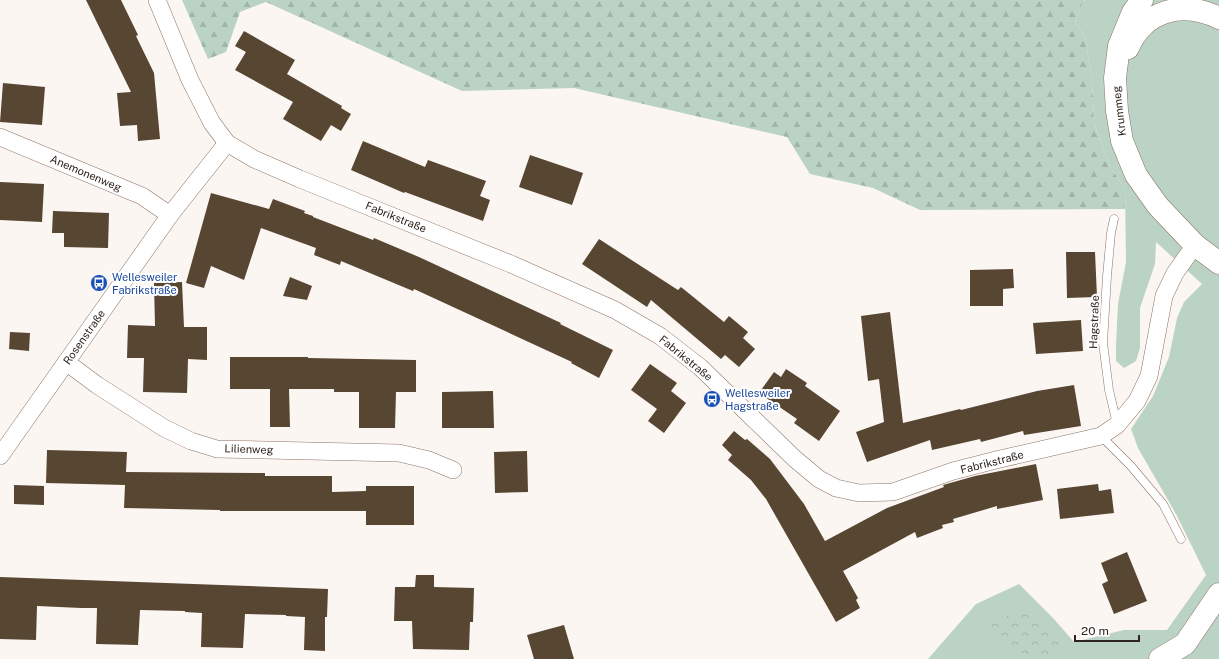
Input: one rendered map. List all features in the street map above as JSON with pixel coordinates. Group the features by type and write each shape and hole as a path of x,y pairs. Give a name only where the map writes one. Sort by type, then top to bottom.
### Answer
{"main road":[{"name":"Krummeg","path":"1138,4 1119,46 1115,78 1117,111 1122,141 1136,175 1158,206 1194,245 1219,263"},
{"path":"1115,78 1130,44 1145,22 1162,11 1184,7 1196,8 1219,18"},
{"path":"1160,659 1185,644 1219,594"},
{"path":"1191,659 1219,614"}],"street":[{"name":"Fabrikstraße","path":"157,0 190,80 212,123 228,143 254,159 293,176 510,264 615,310 660,336 700,367 795,459 819,479 836,488 859,493 893,492 953,471 1101,436 1117,425 1137,401 1150,376 1164,296 1175,272 1194,245"},
{"name":"Anemonenweg","path":"0,138 142,196 170,215"},
{"name":"Rosenstraße","path":"0,456 170,215 228,143"},
{"name":"Lilienweg","path":"66,362 97,385 164,428 191,441 217,448 399,453 429,460 453,470"}],"lane":[{"name":"Hagstraße","path":"1114,219 1111,233 1103,343 1117,425"},
{"path":"1101,436 1130,465 1163,504 1181,539"}],"green space":[{"path":"182,0 1085,0 1075,22 1085,36 1092,80 1094,123 1109,165 1125,189 1125,209 920,210 873,188 810,174 787,137 574,88 462,91 266,2 240,12 226,52 208,59"},
{"path":"1085,0 1219,0 1219,659 928,659 976,604 1019,584 1053,618 1074,642 1124,630 1167,630 1206,575 1176,514 1138,448 1131,429 1153,396 1169,357 1177,318 1184,302 1202,284 1156,242 1155,264 1140,308 1140,348 1136,361 1124,368 1116,361 1118,304 1126,262 1125,189 1109,165 1094,123 1092,80 1085,36 1075,22"},
{"path":"1020,612 1039,617 1066,645 1060,657 1034,659 1008,646 991,626 996,619"}],"building":[{"path":"86,0 121,0 154,73 160,139 138,141 137,125 120,126 117,93 131,92"},
{"path":"244,31 295,60 287,74 342,106 341,108 351,114 341,131 331,125 321,141 283,119 293,102 235,70 246,52 235,46"},
{"path":"3,83 45,87 42,125 0,122"},
{"path":"363,141 425,167 428,160 486,181 480,196 490,200 483,221 405,192 404,193 351,170"},
{"path":"530,155 583,173 572,205 519,187"},
{"path":"0,182 44,184 42,222 0,220"},
{"path":"211,193 269,209 273,199 305,211 304,213 313,217 373,240 374,238 419,257 561,323 560,324 613,350 599,378 571,363 572,362 414,289 413,291 341,261 340,265 314,255 316,248 261,228 244,280 211,266 204,288 186,283"},
{"path":"53,211 109,213 108,248 64,247 64,233 52,233"},
{"path":"599,239 678,290 681,287 724,322 729,316 748,332 743,338 755,349 739,367 725,355 721,359 651,300 647,307 582,264"},
{"path":"1066,252 1095,252 1097,297 1067,298"},
{"path":"1013,269 1014,288 1003,289 1003,306 970,306 970,270"},
{"path":"290,277 312,286 307,300 283,296"},
{"path":"182,282 184,327 207,327 207,360 188,359 187,393 143,392 144,358 127,358 128,325 155,326 154,283"},
{"path":"890,312 903,423 1037,391 1074,385 1081,426 1024,435 1023,431 981,442 980,439 932,450 930,440 867,462 856,432 884,422 879,379 868,381 861,316"},
{"path":"1081,320 1083,351 1036,354 1033,323"},
{"path":"10,332 30,333 29,351 9,349"},
{"path":"230,357 308,357 416,360 416,392 396,392 395,428 359,428 359,392 334,392 334,389 289,389 290,427 270,427 270,389 230,389"},
{"path":"650,364 677,383 671,391 686,403 664,433 648,421 657,409 631,390"},
{"path":"786,369 807,383 805,386 840,411 819,441 794,423 797,419 759,393 774,372 781,377"},
{"path":"493,391 494,428 442,428 442,392"},
{"path":"734,431 745,440 747,439 770,459 804,504 825,541 887,508 944,487 943,485 975,476 1036,464 1043,500 997,509 997,506 953,519 954,522 942,525 943,528 917,538 915,532 843,571 858,598 856,600 860,608 836,622 766,499 751,480 728,460 732,455 722,445"},
{"path":"47,450 127,452 126,472 265,473 265,476 332,476 332,492 366,491 366,486 414,486 414,525 366,525 366,511 220,511 124,508 125,485 46,483"},
{"path":"527,451 528,492 495,493 494,452"},
{"path":"1098,484 1099,491 1111,489 1114,513 1060,519 1057,489"},
{"path":"14,485 44,486 44,505 14,504"},
{"path":"1127,552 1147,601 1114,614 1102,584 1108,581 1101,563"},
{"path":"416,575 434,575 434,587 474,588 473,622 470,622 469,650 413,649 412,621 394,621 395,587 415,587"},
{"path":"0,577 328,589 327,617 325,617 325,651 304,650 305,617 286,615 245,614 243,648 201,647 202,613 185,611 140,610 138,645 96,644 97,608 37,606 36,640 0,639"},
{"path":"564,625 574,659 534,659 527,635"}],"place":[{"name":"Wellesweiler Fabrikstraße","path":"99,283"},
{"name":"Wellesweiler Hagstraße","path":"712,399"}]}
